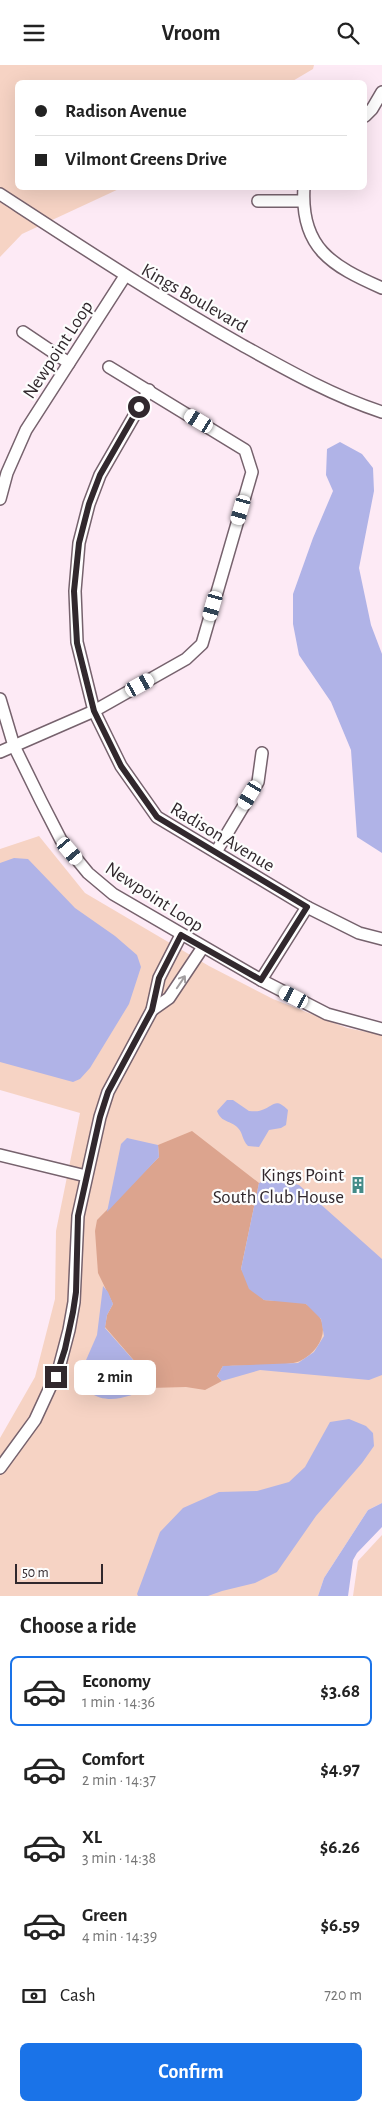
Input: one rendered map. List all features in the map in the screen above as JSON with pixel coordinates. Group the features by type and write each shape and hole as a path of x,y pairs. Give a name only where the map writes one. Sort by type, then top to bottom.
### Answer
{"street":[{"path":"367,114 382,92"},
{"path":"304,190 305,221 308,231 323,254 341,268 382,288"},
{"name":"Kings Boulevard","path":"0,194 125,276 295,374 382,412"},
{"path":"258,201 303,201"},
{"name":"Newpoint Loop","path":"0,499 4,472 26,430 125,276"},
{"path":"24,332 69,363"},
{"path":"0,752 94,711 186,659 202,644 252,472 245,450 109,367"},
{"name":"Radison Avenue","path":"149,390 100,475 89,504 79,543 74,591 77,643 94,711 121,766 157,817 307,907 359,933 382,939"},
{"name":"Newpoint Loop","path":"0,699 14,746 61,840 88,873 113,894 261,980 327,1013 382,1029"},
{"path":"216,852 258,781 262,753"},
{"path":"261,980 307,907"},
{"path":"0,1468 28,1432 56,1377 65,1349 74,1302 76,1227 86,1176 108,1092 152,1010 159,978 181,935"},
{"path":"152,1010 169,998 203,947"},
{"path":"0,1155 86,1176"}],"shaded area":[{"path":"0,65 314,65 313,69 294,80 15,80 15,190 117,190 22,234 0,257"},
{"path":"39,836 85,893 209,966 273,999 347,1028 382,1035 382,1503 368,1510 324,1578 318,1596 0,1596 0,1438 35,1377 55,1299 56,1231 80,1113 0,1090 0,849"},
{"path":"192,1131 259,1183 241,1269 264,1300 303,1303 315,1311 323,1326 322,1334 320,1342 315,1349 308,1356 295,1363 223,1366 217,1376 222,1381 205,1390 186,1387 150,1388 150,1379 105,1327 107,1315 113,1304 98,1273 95,1231 97,1220 159,1157 158,1145"},
{"path":"382,1535 382,1596 353,1596 358,1561"}],"water":[{"path":"340,442 362,454 373,468 374,491 359,568 371,625 382,654 382,853 357,837 351,750 331,702 299,655 293,624 293,594 313,538 333,491 326,475 327,449"},
{"path":"14,858 28,859 75,908 115,936 137,955 141,967 129,1004 90,1068 80,1079 73,1082 0,1062 0,863"},
{"path":"227,1100 233,1100 249,1111 259,1111 277,1103 280,1104 288,1110 286,1125 269,1130 259,1147 248,1146 238,1128 221,1118 217,1111"},
{"path":"127,1138 158,1145 159,1157 107,1212 121,1144"},
{"path":"272,1178 299,1185 382,1259 382,1375 369,1380 260,1370 222,1381 217,1376 223,1366 298,1363 314,1352 324,1336 321,1319 306,1304 264,1300 249,1289 241,1269 259,1183"},
{"path":"103,1286 113,1304 107,1315 105,1328 150,1379 150,1388 112,1399 89,1392 83,1367 97,1335"},
{"path":"349,1419 366,1426 373,1433 374,1446 362,1463 316,1516 277,1572 255,1583 208,1596 138,1596 137,1594 160,1532 183,1508 219,1492 257,1491 289,1482 305,1467 330,1422"},
{"path":"382,1503 382,1527 357,1553 353,1560 348,1596 318,1596 324,1578 368,1510"}],"place":[{"name":"Kings Point South Club House","path":"358,1185"}],"route":[{"path":"56,1377 65,1349 73,1312 76,1292 76,1227 100,1117 108,1092 152,1010 159,978 181,935 261,980 307,907 157,817 121,766 94,711 77,643 74,591 79,543 89,504 100,475 139,407"}]}
